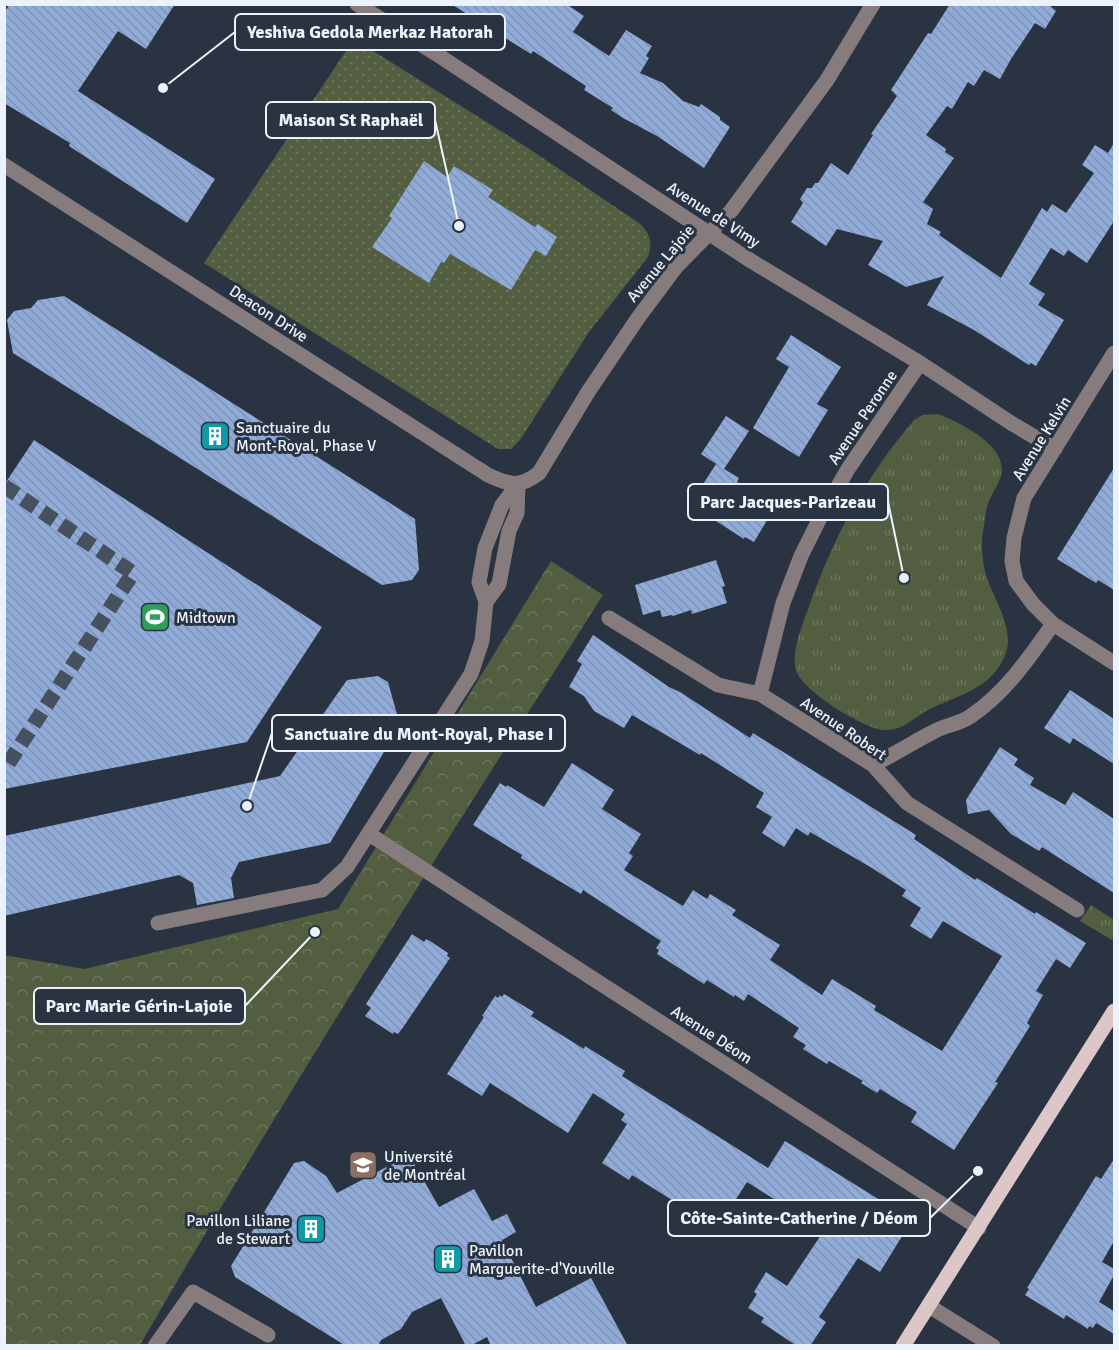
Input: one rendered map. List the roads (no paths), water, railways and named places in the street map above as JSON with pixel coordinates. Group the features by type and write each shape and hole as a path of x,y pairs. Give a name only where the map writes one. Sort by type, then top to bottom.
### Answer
{"main road":[{"path":"903,1346 1114,1011"}],"street":[{"name":"Avenue de Vimy","path":"357,4 748,258 1055,449"},
{"name":"Avenue Lajoie","path":"518,484 529,481 539,473 588,392 638,318 676,267 731,211 827,80 873,4"},
{"name":"Deacon Drive","path":"4,165 488,475 504,483 518,484"},
{"name":"Avenue Kelvin","path":"1053,624 1033,604 1016,581 1012,561 1014,538 1024,498 1114,353"},
{"name":"Avenue Peronne","path":"760,694 783,603 801,556 848,470 920,363"},
{"path":"158,923 322,891 347,867 471,674 482,641 486,602 498,584 509,531 517,513 518,484"},
{"name":"Avenue Robert","path":"609,618 718,685 760,694 873,765 907,803 1077,910"},
{"path":"873,765 969,717 1001,692 1053,624 1114,663"},
{"name":"Avenue Déom","path":"369,834 979,1228"},
{"path":"155,1346 193,1292 268,1335"},
{"path":"929,1306 993,1346"}],"tunnel":[{"path":"4,486 133,573 4,770"}],"place":[{"name":"Yeshiva Gedola Merkaz Hatorah","path":"163,88"},
{"name":"Maison St Raphaël","path":"459,226"},
{"name":"Sanctuaire du Mont-Royal, Phase V","path":"215,436"},
{"name":"Parc Jacques-Parizeau","path":"904,578"},
{"name":"Midtown","path":"155,617"},
{"name":"Sanctuaire du Mont-Royal, Phase I","path":"247,806"},
{"name":"Parc Marie Gérin-Lajoie","path":"315,932"},
{"name":"Université de Montréal","path":"363,1165"},
{"name":"Côte-Sainte-Catherine / Déom","path":"978,1171"},
{"name":"Pavillon Liliane de Stewart","path":"311,1229"},
{"name":"Pavillon Marguerite-d'Youville","path":"448,1259"}]}
